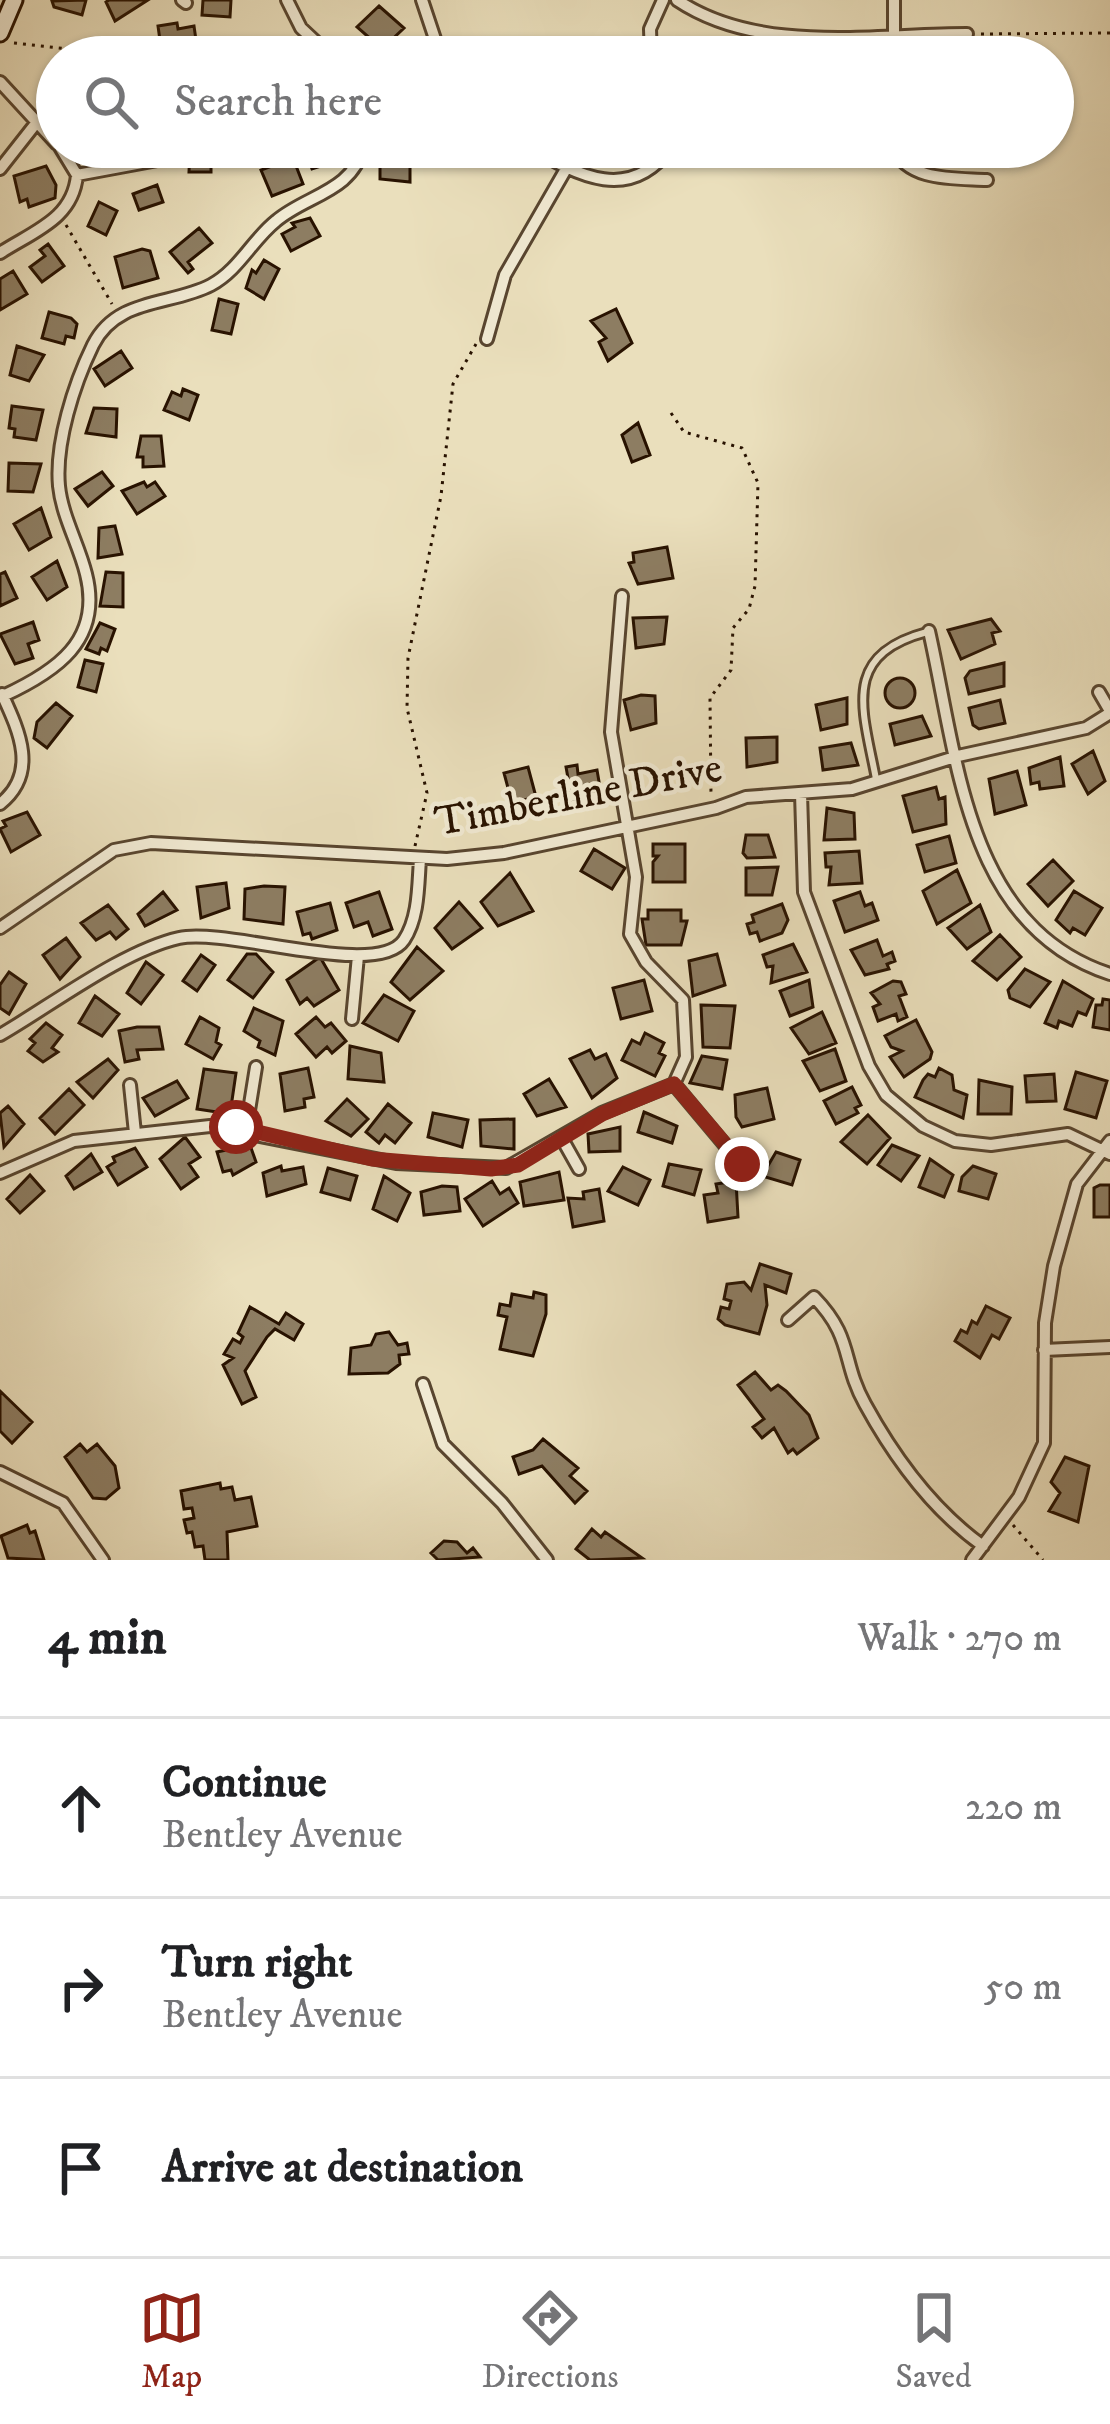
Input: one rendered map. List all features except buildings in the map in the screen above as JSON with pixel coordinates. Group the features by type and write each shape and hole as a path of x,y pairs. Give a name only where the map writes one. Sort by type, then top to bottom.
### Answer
{"street":[{"path":"0,36 14,0"},
{"path":"287,0 310,36"},
{"path":"422,0 433,36"},
{"path":"650,36 664,0"},
{"path":"677,0 710,18 758,33 967,34"},
{"path":"893,34 894,0"},
{"path":"0,82 36,121"},
{"path":"0,169 36,123"},
{"path":"0,253 57,218 74,195 77,175 73,168"},
{"path":"77,175 117,168"},
{"path":"0,804 18,783 23,765 22,739 1,693 68,661 86,616 88,580 59,489 60,453 95,340 124,312 209,286 281,216 348,176 352,168"},
{"path":"487,339 506,275 566,169 622,182 652,168"},
{"path":"912,168 987,179"},
{"path":"0,1173 74,1141 210,1126 246,1129 384,1161 491,1169 518,1165 561,1138 674,1084 686,1057 687,1016 675,986 646,962 630,934 637,877 611,732 622,596"},
{"path":"929,632 992,877 1012,908 1070,959 1110,974"},
{"path":"1099,692 1110,712"},
{"name":"Timberline Drive","path":"0,928 74,872 114,850 151,843 415,859 503,853 711,809 746,797 877,783 958,756 1071,733 1110,712"},
{"path":"801,793 804,892 869,1066 886,1095 923,1126 955,1141 991,1145 1068,1134 1108,1148 1077,1184 1066,1212 1049,1292 1044,1443 1034,1471 972,1560"},
{"path":"0,1035 149,949 185,937 358,956 392,953 403,943 417,899 415,859"},
{"path":"352,1018 358,956"},
{"path":"246,1129 256,1067"},
{"path":"674,1084 742,1164"},
{"path":"130,1085 135,1132"},
{"path":"561,1138 579,1169"},
{"path":"788,1320 814,1297 833,1316 865,1405 941,1514 983,1546"},
{"path":"1045,1350 1110,1347"},
{"path":"423,1384 443,1444 502,1503 547,1560"},
{"path":"0,1472 63,1504 103,1560"}],"lane":[{"path":"877,783 862,705 867,674 890,644 929,632"}],"path":[{"path":"967,34 1110,33"},
{"path":"0,36 36,41"},
{"path":"57,218 84,252 105,298 124,312"},
{"path":"415,859 427,803 406,708 412,629 441,496 453,384 467,354 487,339"},
{"path":"671,413 684,432 742,448 758,482 753,600 733,628 731,670 709,703 711,809"},
{"path":"1004,1517 1043,1560"}],"route":[{"path":"236,1127 396,1163 506,1168 602,1114 674,1084 742,1164"}]}
